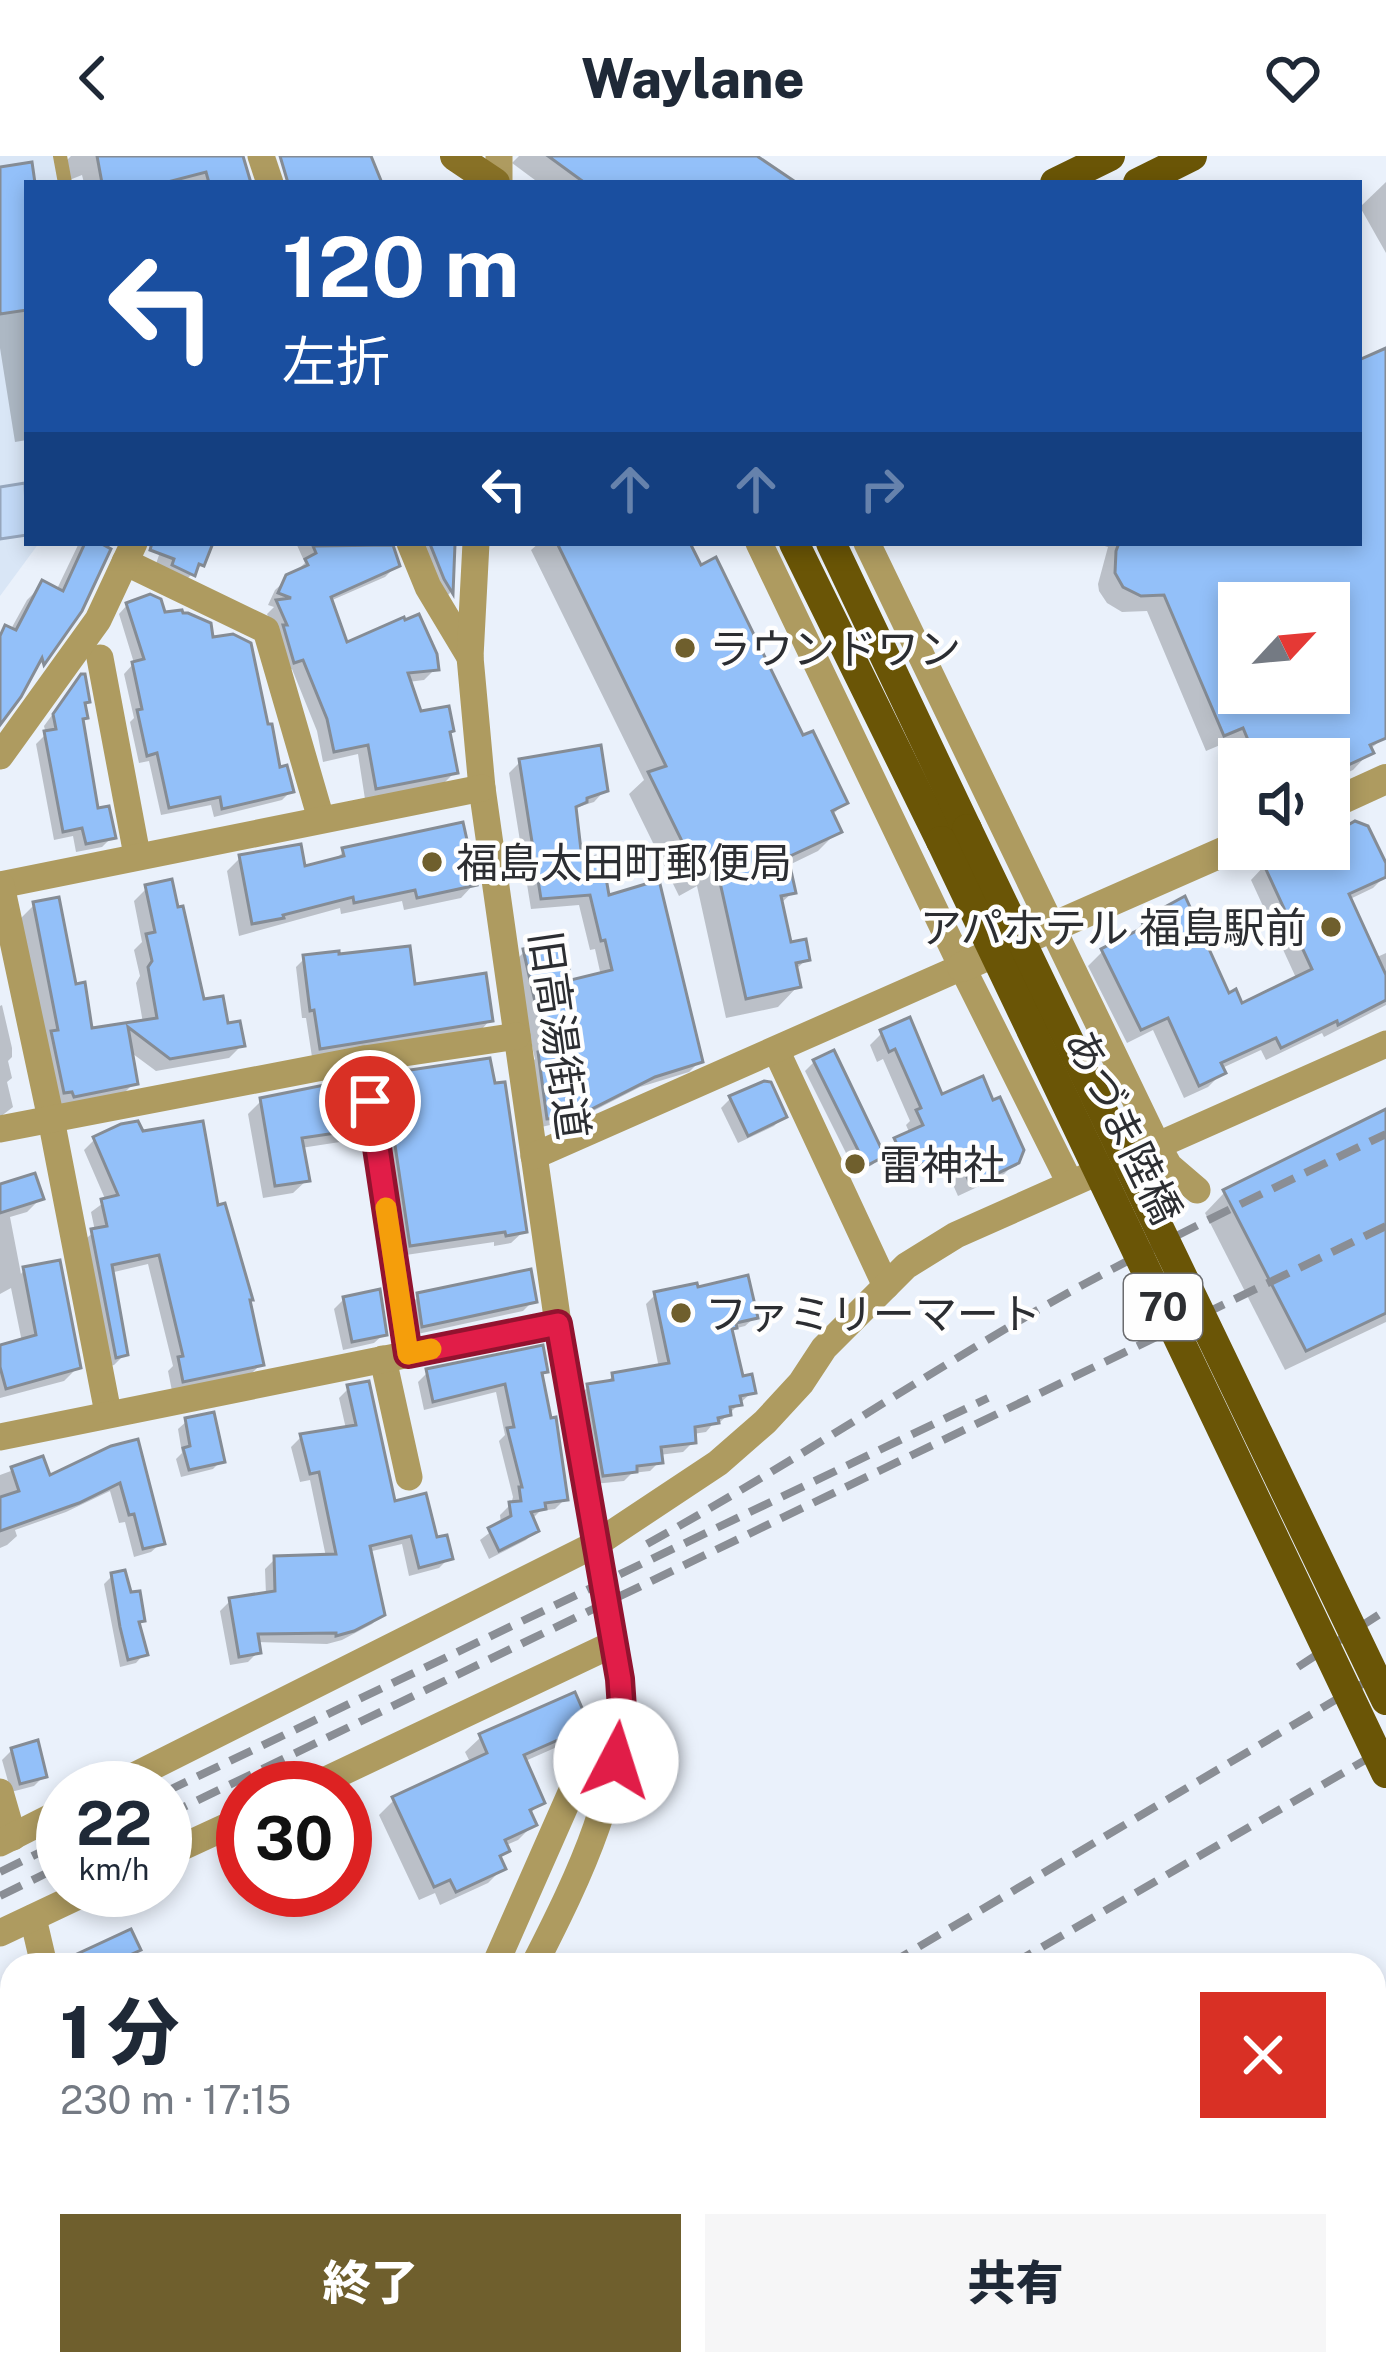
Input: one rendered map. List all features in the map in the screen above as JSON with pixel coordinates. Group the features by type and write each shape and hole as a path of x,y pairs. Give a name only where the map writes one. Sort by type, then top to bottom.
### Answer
{"main road":[{"path":"455,156 492,180"},
{"path":"1061,180 1110,156"},
{"path":"1144,180 1192,156"},
{"name":"70","path":"796,546 954,835"},
{"name":"70","path":"832,546 954,835"},
{"name":"あづま陸橋","path":"954,835 1386,1700"},
{"name":"あづま陸橋","path":"954,835 1386,1773"}],"street":[{"path":"411,546 428,587 470,657"},
{"name":"旧高湯街道","path":"476,546 470,657 482,788 558,1324 620,1679 616,1761 597,1827 540,1953"},
{"path":"760,546 1070,1183"},
{"path":"868,546 1156,1145 1169,1166 1197,1190"},
{"path":"0,756 98,620 130,553 266,630 320,819"},
{"path":"100,658 136,856"},
{"path":"1350,797 1385,783"},
{"path":"107,1413 2,877 136,856 482,788"},
{"path":"534,1156 1218,854"},
{"path":"0,1129 364,1059 517,1036"},
{"path":"164,1761 596,1544 718,1463 765,1422 802,1383 824,1348 906,1266 956,1234 1386,1044"},
{"path":"776,1050 886,1286"},
{"path":"364,1059 409,1477"},
{"path":"0,1437 558,1324"},
{"path":"366,1761 614,1644"},
{"path":"501,1953 581,1770 598,1740 621,1718"},
{"path":"0,1792 7,1840 36,1825"},
{"path":"0,1933 36,1917"},
{"path":"33,1918 41,1953"}],"shaded area":[{"path":"0,156 54,156 58,180 24,180 24,546 37,546 0,596"}],"water":[{"path":"24,483 24,535 0,539 0,487"}],"building":[{"path":"97,156 243,156 250,180 208,180 206,172 175,180 101,180"},
{"path":"280,156 371,156 381,180 287,180"},
{"path":"548,156 757,156 793,180 581,180"},
{"path":"32,162 35,180 24,180 24,310 0,314 0,167"},
{"path":"1386,348 1386,738 1370,745 1374,753 1350,764 1350,738 1247,738 1243,728 1224,736 1164,595 1141,596 1123,587 1115,573 1118,546 1362,546 1362,359"},
{"path":"84,546 111,549 82,611 44,665 42,658 0,725 0,636 5,625 16,630 42,580 63,591"},
{"path":"151,546 212,546 195,576 172,565 174,559 150,550"},
{"path":"313,546 393,546 400,566 331,597 347,642 419,614 439,670 408,673 421,711 449,706 458,773 376,789 368,745 334,752 327,719 303,660 294,663 283,625 287,625 276,600 291,598 278,593 286,575 308,565 305,559 316,553"},
{"path":"431,546 455,546 453,594"},
{"name":"ラウンドワン","path":"558,546 692,546 701,565 716,557 803,735 813,731 848,803 832,811 842,832 788,857 796,893 781,896 791,942 806,939 810,960 796,963 801,987 746,999 717,869 700,878 648,772 666,766"},
{"path":"150,594 161,599 165,612 182,610 211,623 213,637 233,634 251,643 280,767 287,765 294,792 222,809 220,797 169,808 157,753 147,756 137,710 142,709 132,662 144,659 126,603"},
{"path":"85,674 90,702 85,703 88,718 83,719 98,808 109,806 116,838 86,844 82,828 63,832 44,731 56,729 53,714"},
{"path":"601,745 608,791 576,807 582,859 602,855 609,895 659,880 703,1062 655,1077 576,1117 547,1119 538,1052 546,1050 523,949 564,942 571,980 612,970 590,895 541,899 519,759"},
{"path":"463,822 477,885 417,898 415,890 354,903 353,897 252,924 239,855 301,844 305,866 344,856 342,848"},
{"path":"1350,824 1368,826 1386,863 1386,877 1349,894 1386,975 1386,1000 1281,1048 1276,1038 1221,1063 1226,1073 1199,1086 1168,1018 1141,1030 1101,949 1144,927 1141,920 1185,896 1229,993 1236,989 1242,1003 1312,969 1266,870 1350,870"},
{"path":"172,879 178,907 183,906 204,999 223,996 228,1023 240,1021 245,1046 170,1059 128,1027 138,1084 74,1097 72,1092 64,1093 51,1031 58,1030 33,902 59,897 76,984 85,982 92,1028 157,1018 146,934 155,932 145,885"},
{"path":"410,946 415,984 486,973 493,1021 320,1049 303,955"},
{"path":"910,1017 942,1094 983,1076 993,1100 1000,1097 1024,1150 1019,1163 971,1186 955,1150 909,1170 894,1138 923,1125 916,1110 921,1108 895,1049 889,1052 880,1030"},
{"path":"834,1050 885,1156 866,1166 813,1060"},
{"path":"490,1058 495,1083 505,1082 527,1232 410,1246 389,1105 403,1102 397,1072"},
{"path":"349,1080 356,1130 302,1138 310,1181 275,1186 260,1098"},
{"path":"771,1082 787,1117 748,1136 729,1096"},
{"path":"1386,1109 1386,1313 1306,1351 1223,1190"},
{"path":"138,1121 143,1131 203,1121 218,1205 225,1203 253,1300 264,1365 183,1382 178,1357 183,1356 159,1255 112,1265 128,1355 116,1358 91,1229 107,1226 101,1199 118,1195 93,1137"},
{"path":"35,1173 44,1199 0,1213 0,1184"},
{"path":"60,1260 81,1368 6,1389 0,1345 36,1335 23,1267"},
{"path":"531,1269 537,1302 422,1327 417,1293"},
{"path":"748,1275 758,1318 736,1323 737,1328 732,1329 743,1376 752,1374 756,1393 740,1396 742,1405 730,1407 731,1415 718,1418 719,1423 695,1427 696,1443 661,1447 663,1463 603,1476 587,1384 613,1380 612,1373 669,1363 654,1292"},
{"path":"380,1289 387,1335 352,1342 343,1297"},
{"path":"543,1345 548,1372 542,1373 551,1418 556,1417 568,1500 545,1503 546,1509 531,1512 539,1531 499,1551 488,1528 511,1516 509,1502 521,1501 522,1487 507,1428 514,1427 505,1384 433,1402 426,1369"},
{"path":"369,1381 395,1501 426,1493 437,1537 447,1535 453,1559 419,1568 411,1536 370,1546 385,1615 336,1636 258,1634 261,1653 239,1657 229,1598 275,1591 274,1556 336,1554 319,1472 310,1474 300,1434 356,1425 347,1385"},
{"path":"214,1412 225,1462 189,1470 183,1448 190,1446 185,1418"},
{"path":"138,1439 165,1544 143,1549 120,1483 0,1531 0,1497 19,1491 11,1467 43,1456 50,1475 111,1446"},
{"path":"125,1570 131,1592 140,1591 145,1621 139,1622 148,1655 128,1660 111,1573"},
{"path":"575,1692 589,1724 524,1755 545,1803 530,1810 537,1825 505,1840 510,1851 500,1856 506,1869 456,1892 450,1880 434,1887 392,1797 487,1753 479,1734"},
{"path":"38,1740 43,1761 36,1761 36,1780 20,1784 11,1748"},
{"path":"131,1929 141,1950 134,1953 79,1953"}],"railway":[{"path":"647,1544 1073,1290 1386,1134"},
{"path":"192,1803 1386,1226"},
{"path":"192,1779 988,1398"},
{"path":"1298,1667 1386,1610"},
{"path":"908,1953 1386,1670"},
{"path":"1032,1953 1386,1748"},
{"path":"0,1872 36,1854"},
{"path":"0,1896 36,1878"}],"slow traffic":[{"path":"386,1208 408,1354 431,1349"}],"place":[{"name":"ラウンドワン","path":"685,648"},
{"name":"福島太田町郵便局","path":"432,862"},
{"name":"アパホテル 福島駅前","path":"1331,927"},
{"name":"雷神社","path":"855,1164"},
{"name":"ファミリーマート","path":"681,1313"}],"route":[{"path":"370,1101 408,1354 558,1324 620,1679 616,1761"}]}
